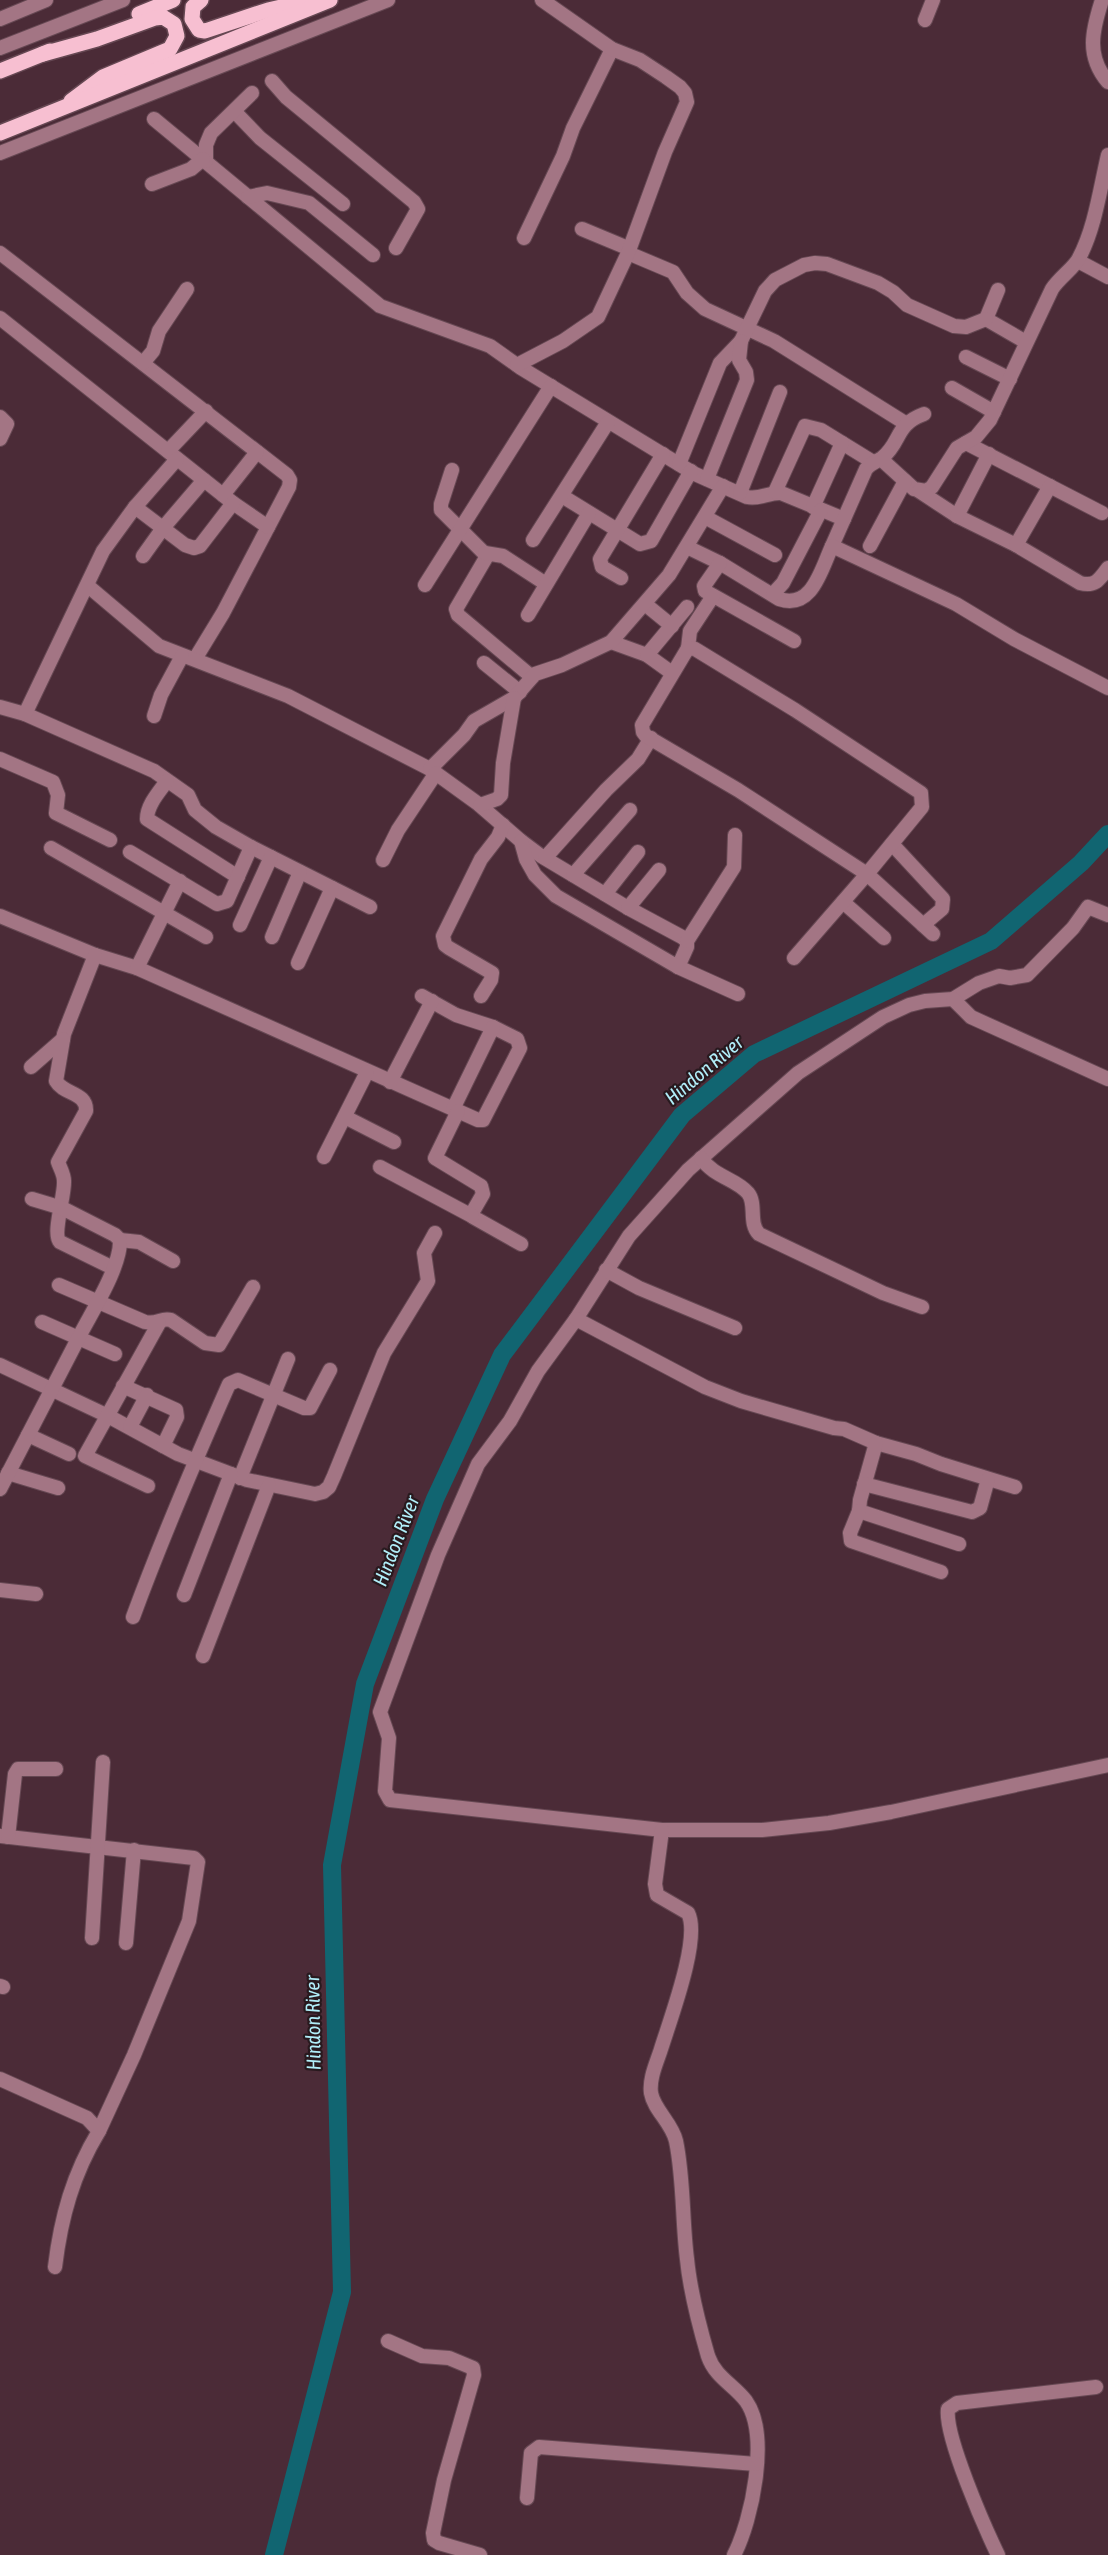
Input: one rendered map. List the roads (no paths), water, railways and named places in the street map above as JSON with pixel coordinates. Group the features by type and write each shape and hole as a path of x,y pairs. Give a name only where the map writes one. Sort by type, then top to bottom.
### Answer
{"main road":[{"path":"0,71 174,0"},
{"path":"201,0 193,7 192,19 199,30 205,31 268,10 312,0"},
{"path":"0,133 330,0"},
{"path":"43,54 97,39 155,18 169,19 176,30 175,43 170,49 103,77 88,86 63,108"}],"street":[{"path":"0,19 46,0"},
{"path":"0,48 123,0"},
{"path":"0,153 388,0"},
{"path":"517,365 563,341 598,317 629,251 665,152 687,102 685,93 666,76 640,60 612,49 542,0"},
{"path":"926,20 933,0"},
{"path":"1103,3 1095,19 1093,48 1096,67 1108,82"},
{"path":"1093,48 1108,52"},
{"path":"524,238 563,156 573,128 612,49"},
{"path":"272,81 286,97 414,202 418,209 396,248"},
{"path":"152,184 191,169 205,160 211,134 252,93"},
{"path":"235,112 260,138 343,204"},
{"path":"154,119 380,306 490,346 608,422 707,479 756,499 775,492 844,519"},
{"path":"919,491 926,491 932,487 957,448 984,429 994,412 1059,278 1078,261 1090,226 1108,155"},
{"path":"248,197 267,193 309,203 374,255"},
{"path":"582,229 673,272 698,305 774,341 905,423"},
{"path":"0,253 206,411 287,475 290,480 290,487 223,613 166,686 154,716"},
{"path":"1078,261 1108,277"},
{"path":"707,479 747,380 746,372 738,356 741,341 770,284 804,266 815,263 836,267 878,283 893,292 907,305 954,326 966,327 986,319 998,290"},
{"path":"143,363 153,351 163,325 187,289"},
{"path":"0,318 228,499 268,527"},
{"path":"986,319 1026,342"},
{"path":"562,496 640,544 651,541 685,468 720,363 741,341"},
{"path":"966,357 1010,379"},
{"path":"425,585 551,386"},
{"path":"952,388 994,412"},
{"path":"740,493 780,392"},
{"path":"25,714 103,551 206,411"},
{"path":"687,547 789,602 804,598 812,590 862,477 905,423 924,414"},
{"path":"0,417 7,424 0,440"},
{"path":"533,540 608,422"},
{"path":"775,492 805,426 821,430 877,460 957,516 1016,545 1080,583 1089,586 1097,583 1108,568"},
{"path":"966,442 1102,513"},
{"path":"773,594 783,583 817,508 842,443"},
{"path":"135,507 184,545 194,548 200,546 257,452"},
{"path":"621,578 600,564 600,559 663,454"},
{"path":"957,516 989,454"},
{"path":"452,470 441,510 485,553 503,556 546,584"},
{"path":"143,556 163,528 204,480"},
{"path":"870,546 904,481"},
{"path":"383,860 433,771 474,721 517,695 532,677 611,642 669,575 723,486"},
{"path":"1016,545 1050,486"},
{"path":"528,615 589,513"},
{"path":"705,517 775,555"},
{"path":"832,546 956,604 1014,639 1108,688"},
{"path":"485,553 485,561 457,604 458,615 532,677"},
{"path":"720,563 704,586 705,591 794,641"},
{"path":"88,586 159,646 288,696 433,771 480,805 521,842 628,909 687,941"},
{"path":"713,597 690,632 688,648 642,725 643,732 738,790 867,874 928,929 942,909 943,898 892,844"},
{"path":"645,604 672,626"},
{"path":"647,655 687,607"},
{"path":"611,642 647,655 672,673"},
{"path":"688,648 695,649 795,710 921,793 922,807 794,958"},
{"path":"484,663 517,695"},
{"path":"480,805 497,799 501,795 503,763 517,695"},
{"path":"0,707 25,714 154,771 191,798 195,810 206,820 251,847 370,907"},
{"path":"545,858 606,790 638,759 651,738"},
{"path":"0,759 53,782 57,788 56,813 110,840"},
{"path":"167,781 147,813 147,819 238,876"},
{"path":"573,875 630,810"},
{"path":"481,996 491,980 492,973 445,945 443,936 481,859 498,837 503,825"},
{"path":"678,967 687,947 687,941 734,867 735,835"},
{"path":"521,842 526,859 535,875 556,896 678,967 738,994"},
{"path":"130,852 217,904 223,904 227,902 251,847"},
{"path":"51,848 163,915 206,937"},
{"path":"605,894 638,852"},
{"path":"240,925 271,857"},
{"path":"628,909 659,870"},
{"path":"272,937 300,872"},
{"path":"137,968 180,881"},
{"path":"298,963 332,888"},
{"path":"843,902 884,938"},
{"path":"1108,915 1088,908 1073,928 1027,975 1010,978 999,976 988,979 953,999 925,1001 884,1017 798,1073 701,1158 629,1236 576,1319 538,1371 510,1420 478,1464 438,1555 380,1712 389,1738 385,1791 390,1800 662,1830 762,1830 829,1823 1108,1765"},
{"path":"0,916 95,956 137,968 367,1072 390,1082 455,1110 483,1120 520,1048 517,1039 493,1027 465,1019 427,998 390,1082"},
{"path":"631,939 649,919"},
{"path":"95,956 63,1040 56,1081 60,1087 82,1098 87,1104 86,1111 58,1162 64,1176 62,1208 56,1239 113,1268"},
{"path":"953,999 971,1017 1108,1079"},
{"path":"472,1216 484,1190 435,1158 493,1027"},
{"path":"31,1067 63,1040"},
{"path":"324,1156 367,1072"},
{"path":"345,1117 394,1142"},
{"path":"701,1158 710,1170 748,1192 752,1205 754,1228 759,1234 883,1293 922,1307"},
{"path":"380,1167 521,1245"},
{"path":"32,1199 62,1208 115,1235 120,1240 140,1242 173,1261"},
{"path":"0,1365 108,1416 195,1461 269,1485 315,1494 323,1492 329,1487 384,1353 428,1281 424,1253 435,1233"},
{"path":"0,1489 97,1303 113,1268 120,1240"},
{"path":"606,1270 639,1288 735,1328"},
{"path":"59,1284 97,1303 145,1322 159,1323"},
{"path":"148,1486 85,1456 159,1323 164,1319 171,1320 205,1343 219,1345 253,1287"},
{"path":"576,1319 705,1387 776,1413 844,1429 876,1443 1016,1487"},
{"path":"42,1322 115,1354"},
{"path":"184,1595 288,1359"},
{"path":"133,1617 166,1527 229,1384 238,1380 304,1408 310,1408 330,1370"},
{"path":"123,1386 176,1410 177,1417 163,1446"},
{"path":"130,1427 147,1395"},
{"path":"28,1435 69,1454"},
{"path":"876,1443 858,1506 860,1511 853,1524 851,1541 941,1572"},
{"path":"8,1473 58,1488"},
{"path":"864,1484 972,1512 980,1508 988,1479"},
{"path":"203,1656 269,1485"},
{"path":"860,1511 959,1544"},
{"path":"0,1590 36,1594"},
{"path":"92,1938 103,1762"},
{"path":"55,2267 59,2234 68,2195 134,2055 189,1921 198,1862 194,1858 97,1845 4,1836 15,1774 18,1769 56,1770"},
{"path":"662,1830 656,1884 657,1895 688,1913 692,1930 677,2001 654,2072 651,2091 675,2137 687,2260 693,2296 709,2356 717,2373 749,2407 755,2430 756,2464 752,2507 735,2555"},
{"path":"126,1943 134,1851"},
{"path":"0,2079 87,2118 99,2131"},
{"path":"388,2341 422,2356 449,2358 473,2368 474,2375 444,2480 433,2534 434,2540 439,2543 480,2555"},
{"path":"998,2555 955,2449 947,2415 948,2409 957,2403 1096,2387"},
{"path":"527,2498 531,2453 539,2446 756,2464"}],"waterway":[{"name":"Hindon River","path":"274,2555 342,2292 332,1865 365,1684 435,1499 502,1355 682,1115 754,1054 991,941 1081,863 1108,834"}]}
